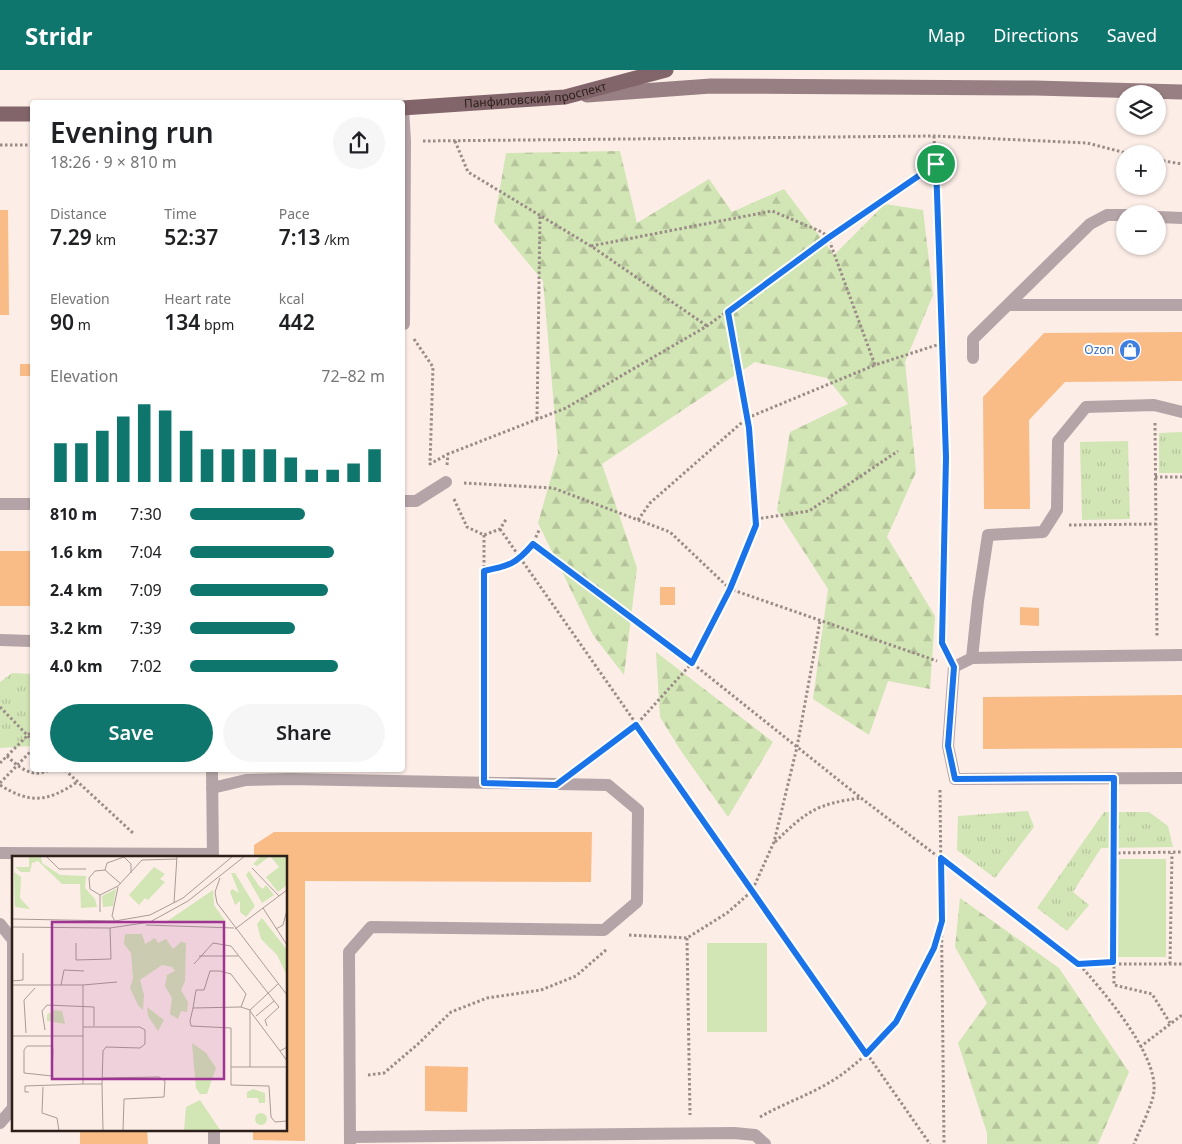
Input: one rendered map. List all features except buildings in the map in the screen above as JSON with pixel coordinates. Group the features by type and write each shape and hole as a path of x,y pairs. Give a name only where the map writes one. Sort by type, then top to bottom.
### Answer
{"main road":[{"name":"Панфиловский проспект","path":"405,108 565,97 666,70"},
{"path":"565,97 711,86 1025,88 1182,92"},
{"path":"0,114 30,114"}],"lane":[{"path":"973,358 973,339 1090,224 1108,215 1116,215"},
{"path":"1166,217 1182,218"},
{"path":"1008,305 1182,305"},
{"path":"972,658 988,535 1042,532 1057,510 1058,440 1086,407 1154,405 1182,412"},
{"path":"405,501 416,501 446,482"},
{"path":"0,504 30,504"},
{"path":"0,640 30,641"},
{"path":"1182,655 972,658 954,667 948,746 955,779 1182,778"},
{"path":"0,853 155,853 212,856 212,772"},
{"path":"212,788 246,780 290,775 484,783 608,785 638,810 637,902 604,930 371,927 350,952 350,1140 734,1133 755,1135 764,1144"},
{"path":"0,924 12,939"},
{"path":"0,1123 12,1109"}],"path":[{"path":"405,141 934,136 1088,144 1116,151"},
{"path":"934,136 946,457 942,643 954,667"},
{"path":"455,140 468,172 591,246 707,326"},
{"path":"0,146 30,145"},
{"path":"1166,161 1182,164"},
{"path":"405,327 434,367 430,464 448,454 566,408 707,326 828,238 936,164"},
{"path":"591,246 772,211 822,232 828,238 874,365"},
{"path":"537,419 540,216"},
{"path":"556,785 636,725 692,663 730,589 756,525 747,418 728,312"},
{"path":"638,520 650,503 747,418 874,365 942,343"},
{"path":"1154,405 1157,655"},
{"path":"756,519 809,511 898,451"},
{"path":"448,454 446,482 467,526 484,534 500,529 507,518"},
{"path":"1155,477 1182,477"},
{"path":"446,482 553,488 670,532 730,589 954,667"},
{"path":"1057,510 1064,525 1156,524"},
{"path":"500,529 930,1144"},
{"path":"484,571 503,567 520,560 533,544 539,530"},
{"path":"484,534 484,783"},
{"path":"533,544 692,663 861,798 1078,964 1107,996 1148,1060 1154,1090 1134,1144"},
{"path":"604,930 626,935 687,938 727,913 752,891 774,842 797,747 820,620"},
{"path":"0,708 30,738"},
{"path":"0,763 30,732"},
{"path":"30,752 0,784 17,796 39,799 60,794 77,782"},
{"path":"7,756 17,766 30,773 36,772"},
{"path":"67,772 155,853"},
{"path":"1114,778 1114,985 1152,994 1170,1023"},
{"path":"944,1144 939,790 955,779"},
{"path":"774,842 803,815 832,802 861,798"},
{"path":"1113,852 1182,852"},
{"path":"1170,964 1172,852"},
{"path":"734,1133 762,1115 840,1076 866,1054 896,1022 934,948 942,921"},
{"path":"687,938 691,1133"},
{"path":"350,1077 384,1073 451,1012 487,998 541,990 576,976 612,945"},
{"path":"1078,964 1113,962 1182,964"},
{"path":"1140,1047 1182,1014"}],"green space":[{"path":"620,151 637,223 709,179 732,212 784,189 834,255 885,204 923,210 933,295 905,362 916,472 887,537 935,616 930,689 888,681 869,735 813,699 828,589 777,510 790,432 848,404 827,378 755,362 602,464 637,568 624,675 593,635 538,523 558,453 543,281 494,222 506,153"},
{"path":"1182,432 1182,473 1159,473 1159,433"},
{"path":"1128,441 1130,519 1082,520 1080,442"},
{"path":"656,652 773,742 728,817 681,751 660,717"},
{"path":"12,673 30,674 30,746 0,748 0,682"},
{"path":"1028,811 1034,827 995,878 957,850 958,816"},
{"path":"1104,812 1149,812 1168,826 1173,847 1101,848 1073,892 1089,905 1067,931 1037,908"},
{"path":"1119,859 1166,859 1166,957 1118,957"},
{"path":"960,898 1059,968 1129,1072 1098,1144 987,1144 987,1133 958,1043 987,1003 955,947"},
{"path":"707,943 767,943 767,1032 707,1032"}],"place":[{"name":"Ozon","path":"1130,350"}],"route":[{"path":"936,164 946,457 942,643 954,667 948,746 955,779 1114,778 1113,962 1078,964 941,858 942,921 934,948 896,1022 866,1054 636,725 556,785 484,783 484,571 503,567 520,560 533,544 692,663 730,589 756,525 749,428 728,312 828,238 936,164"}]}
